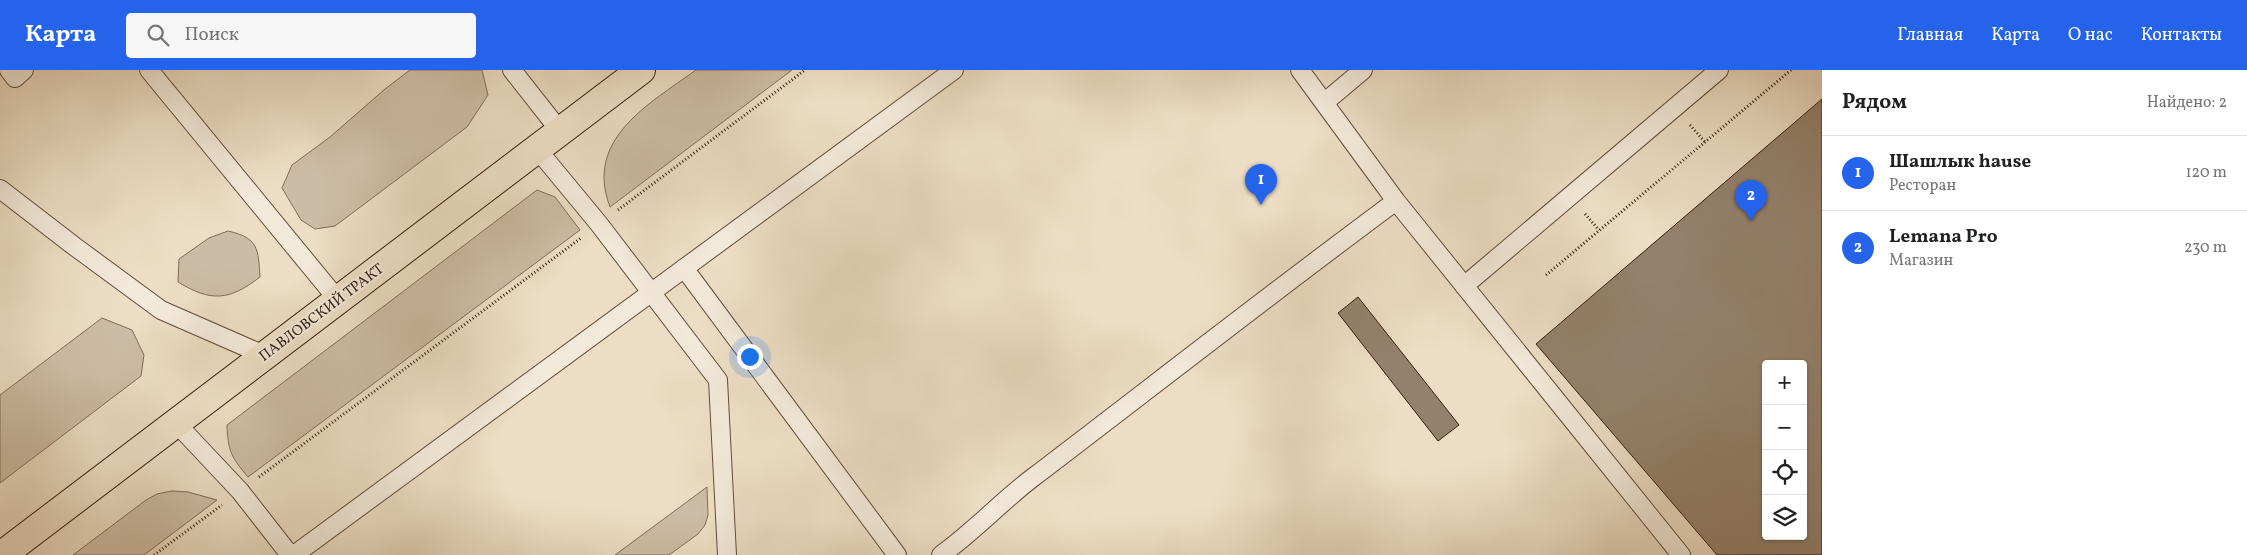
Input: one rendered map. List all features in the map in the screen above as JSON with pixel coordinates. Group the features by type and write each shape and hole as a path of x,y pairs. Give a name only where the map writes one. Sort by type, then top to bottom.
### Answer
{"main road":[{"name":"ПАВЛОВСКИЙ ТРАКТ","path":"2,555 640,70"}],"lane":[{"path":"8,70 15,78 24,70"},
{"path":"149,70 338,300"},
{"path":"512,70 560,131"},
{"path":"294,555 954,70"},
{"path":"1300,70 1396,201 1681,555"},
{"path":"1325,102 1363,70"},
{"path":"1464,286 1719,70"},
{"path":"537,149 600,224 718,380 728,555"},
{"path":"0,189 161,310 264,355"},
{"path":"942,555 962,540 1030,480 1396,201"},
{"path":"684,268 897,555"},
{"path":"176,423 240,491 290,555"}],"path":[{"path":"154,555 805,70"},
{"path":"1546,275 1791,70"}],"shaded area":[{"path":"410,70 482,70 488,95 467,127 335,226 315,229 301,220 282,188 292,165 330,137"},
{"path":"696,70 792,70 610,207 604,183 606,162 613,143 641,110"},
{"path":"537,190 555,197 580,230 248,477 232,453 228,441 227,425"},
{"path":"228,231 246,237 255,246 259,259 260,277 239,291 220,296 200,293 178,282 179,259 209,238"},
{"path":"102,318 132,330 144,355 141,376 0,483 0,395"},
{"path":"707,487 708,515 705,525 698,534 669,555 615,555"},
{"path":"172,491 188,492 217,500 144,555 73,555 146,500 157,494"}],"building":[{"path":"1822,99 1822,555 1717,555 1536,344"},
{"path":"1358,297 1459,425 1438,441 1338,313"}],"place":[{"name":"Шашлык hause","path":"1261,205"},
{"name":"Lemana Pro","path":"1751,221"}]}
